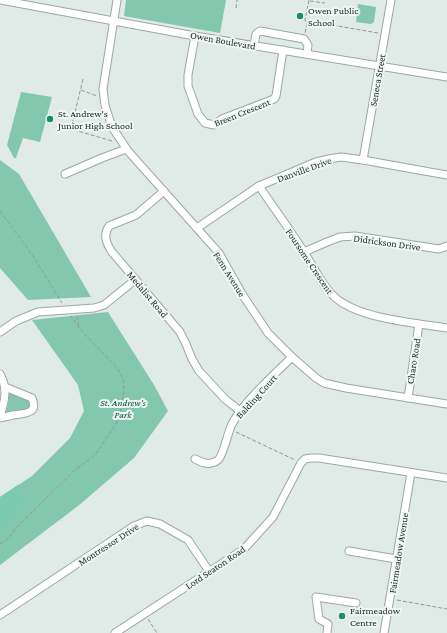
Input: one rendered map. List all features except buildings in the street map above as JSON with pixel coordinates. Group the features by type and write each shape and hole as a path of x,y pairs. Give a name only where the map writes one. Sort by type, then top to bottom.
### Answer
{"street":[{"name":"Owen Boulevard","path":"0,0 195,36 307,53 447,77"},
{"name":"Fenn Avenue","path":"117,0 103,89 105,105 112,127 126,149 223,259 237,286 268,333 316,378 334,386 447,404"},
{"name":"Seneca Street","path":"364,160 390,0"},
{"path":"254,45 256,34 260,32 304,39 308,45 307,53"},
{"name":"Breen Crescent","path":"195,36 188,75 188,91 199,117 205,123 210,125 214,125 222,119 274,99 276,96 283,50"},
{"path":"65,174 126,149"},
{"name":"Danville Drive","path":"197,228 259,186 316,162 329,159 341,158 364,160 447,176"},
{"name":"Foursome Crescent","path":"259,186 330,293 360,312 377,317 447,328"},
{"name":"Medalist Road","path":"164,191 136,215 127,220 114,223 109,226 106,230 105,237 108,246 180,332 199,371 225,399 240,411"},
{"name":"Didrickson Drive","path":"304,252 326,242 346,237 362,237 439,249 447,246"},
{"path":"0,332 16,321 38,312 94,308 104,305 135,280"},
{"name":"Charo Road","path":"408,398 419,324"},
{"name":"Balding Court","path":"195,459 204,463 212,463 221,457 230,428 240,411 292,357"},
{"path":"0,374 5,387 4,404 0,417 27,414 32,409 34,403 32,398 5,387"},
{"path":"301,463 311,458 319,458 447,478"},
{"name":"Lord Seaton Road","path":"115,633 244,549 270,521 279,507 301,463"},
{"name":"Fairmeadow Avenue","path":"384,633 411,473"},
{"name":"Montressor Drive","path":"0,615 134,526 147,520 160,524 188,540 209,571"},
{"path":"349,551 396,558"},
{"path":"327,633 328,624 319,619 316,597 356,602"}],"path":[{"path":"236,8 237,0"},
{"path":"305,35 307,23 305,20 309,0 325,3"},
{"path":"314,22 378,33"},
{"path":"83,79 71,129 112,141"},
{"path":"80,89 97,96"},
{"path":"0,211 32,256 63,306"},
{"path":"76,313 80,329"},
{"path":"0,544 8,539 17,527 75,470 95,455 116,424 121,408 124,391 123,378 117,368 80,329 69,314"},
{"path":"236,432 301,463"},
{"path":"390,599 447,609"},
{"path":"145,614 158,633"}],"green space":[{"path":"126,0 226,0 220,33 124,16"},
{"path":"358,4 376,7 374,22 371,24 356,22"},
{"path":"21,92 52,97 40,142 23,138 16,158 14,158 7,145"},
{"path":"0,160 19,174 91,297 28,300 0,268"},
{"name":"St. Andrew’s Park","path":"108,312 154,385 168,411 134,458 78,506 0,565 0,497 32,476 70,438 84,411 78,385 32,320"},
{"path":"9,391 28,398 30,403 29,408 6,413"},
{"path":"18,485 24,503 0,533 0,497"}],"place":[{"name":"Owen Public School","path":"300,16"},
{"name":"St. Andrew's Junior High School","path":"50,119"},
{"name":"Fairmeadow Centre","path":"342,616"}]}
